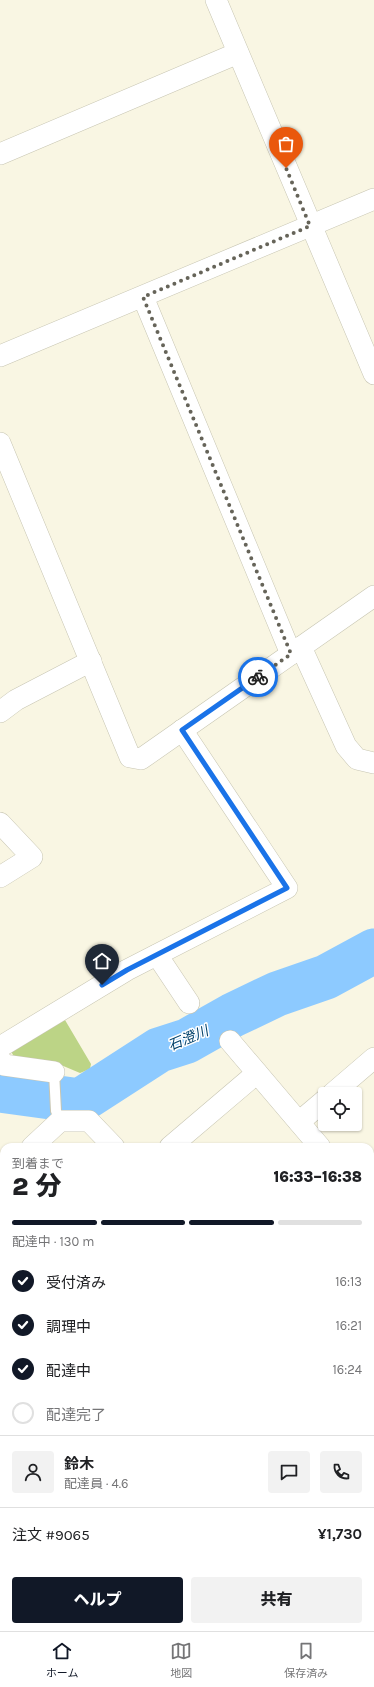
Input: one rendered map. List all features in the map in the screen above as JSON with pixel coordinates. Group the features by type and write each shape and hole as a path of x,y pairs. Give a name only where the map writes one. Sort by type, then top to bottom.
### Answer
{"street":[{"path":"216,0 310,226 374,374"},
{"path":"0,154 238,53"},
{"path":"0,356 374,199"},
{"path":"143,297 296,651 346,746 357,759 374,763"},
{"path":"0,443 130,757 141,759 374,596"},
{"path":"0,712 16,700 91,661"},
{"path":"0,1047 127,970 287,888 182,730"},
{"path":"0,823 32,857 0,877"},
{"path":"157,955 189,1003"},
{"path":"230,1041 317,1143"},
{"path":"340,1087 374,1058"},
{"path":"0,1059 4,1065 55,1077"},
{"path":"175,1143 257,1073"},
{"path":"299,1122 318,1106"},
{"path":"35,1143 58,1116 89,1121 110,1143"}],"lane":[{"path":"55,1077 58,1116"}],"green space":[{"path":"65,1020 91,1064 90,1069 80,1073 61,1065 17,1063 11,1051"}],"waterway":[{"name":"石澄川","path":"0,1090 80,1101 159,1050 187,1041 233,1015 277,994 326,977 374,951"}],"way so far":[{"path":"258,677 291,654 143,297 310,226 286,168"}],"route":[{"path":"102,985 127,970 287,888 182,730 258,677"}]}
